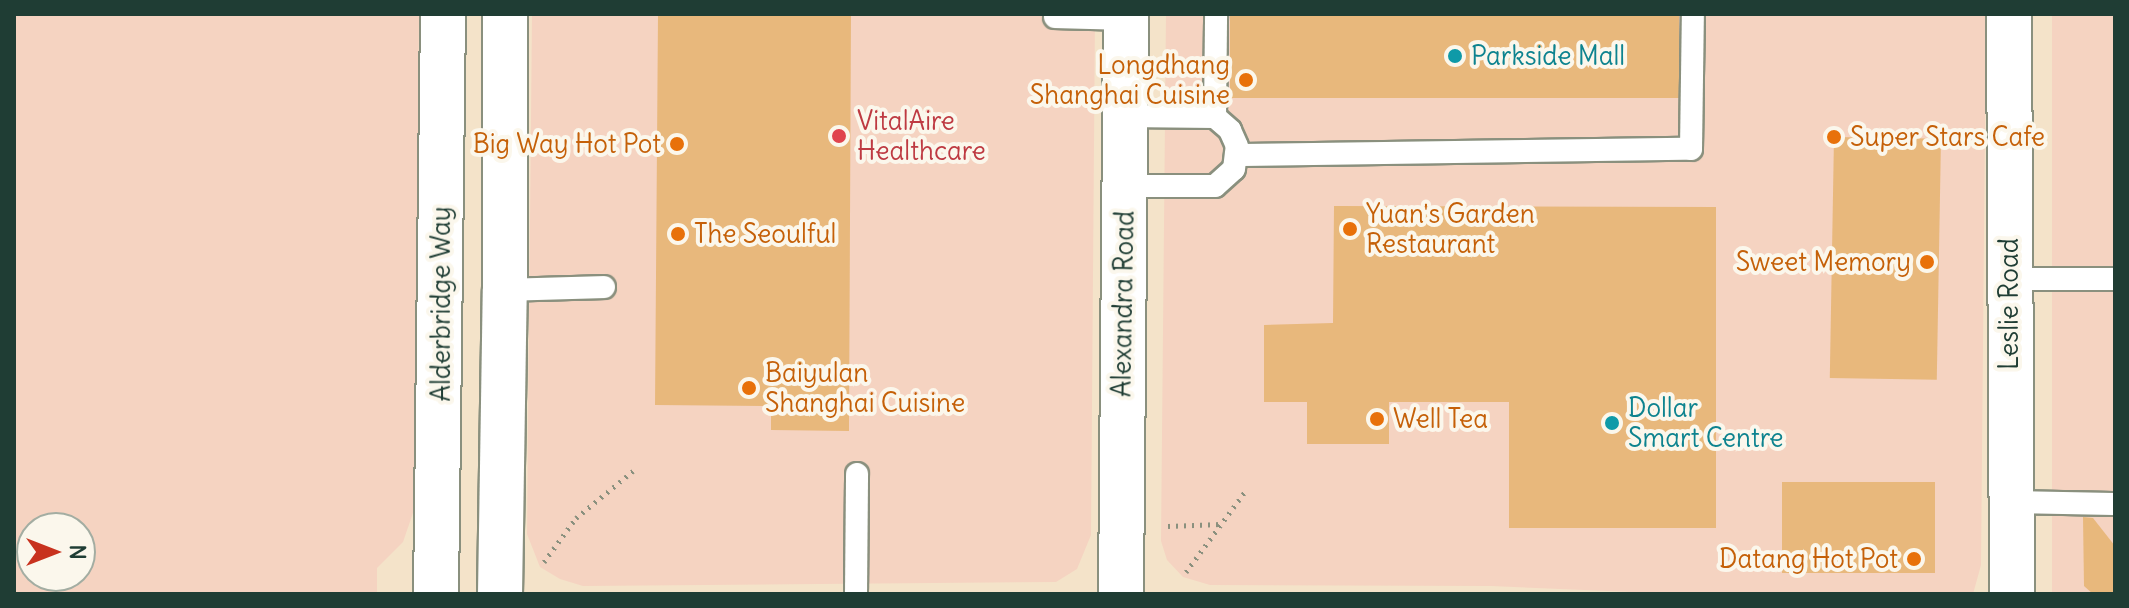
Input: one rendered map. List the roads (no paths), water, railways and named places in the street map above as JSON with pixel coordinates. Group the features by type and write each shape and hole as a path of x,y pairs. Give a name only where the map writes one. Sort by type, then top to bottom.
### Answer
{"street":[{"name":"Alderbridge Way","path":"436,594 443,14"},
{"path":"500,594 505,14"},
{"name":"Leslie Road","path":"2009,14 2012,594"},
{"name":"Alexandra Road","path":"1121,594 1126,17"}],"lane":[{"path":"1215,117 1216,14"},
{"path":"1236,155 1691,149 1693,14"},
{"path":"1055,17 1126,17"},
{"path":"1124,186 1215,186 1234,169 1237,146 1230,130 1215,117 1125,116"},
{"path":"2009,279 2115,279"},
{"path":"505,290 604,287"},
{"path":"856,594 857,474"},
{"path":"2011,502 2115,504"}],"place":[{"name":"Parkside Mall","path":"1455,56"},
{"name":"Longdhang Shanghai Cuisine","path":"1246,80"},
{"name":"VitalAire Healthcare","path":"839,136"},
{"name":"Super Stars Cafe","path":"1834,137"},
{"name":"Big Way Hot Pot","path":"677,144"},
{"name":"Yuan's Garden Restaurant","path":"1350,229"},
{"name":"The Seoulful","path":"678,234"},
{"name":"Sweet Memory","path":"1927,262"},
{"name":"Baiyulan Shanghai Cuisine","path":"749,388"},
{"name":"Well Tea","path":"1377,419"},
{"name":"Dollar Smart Centre","path":"1612,423"},
{"name":"Datang Hot Pot","path":"1914,559"}]}
